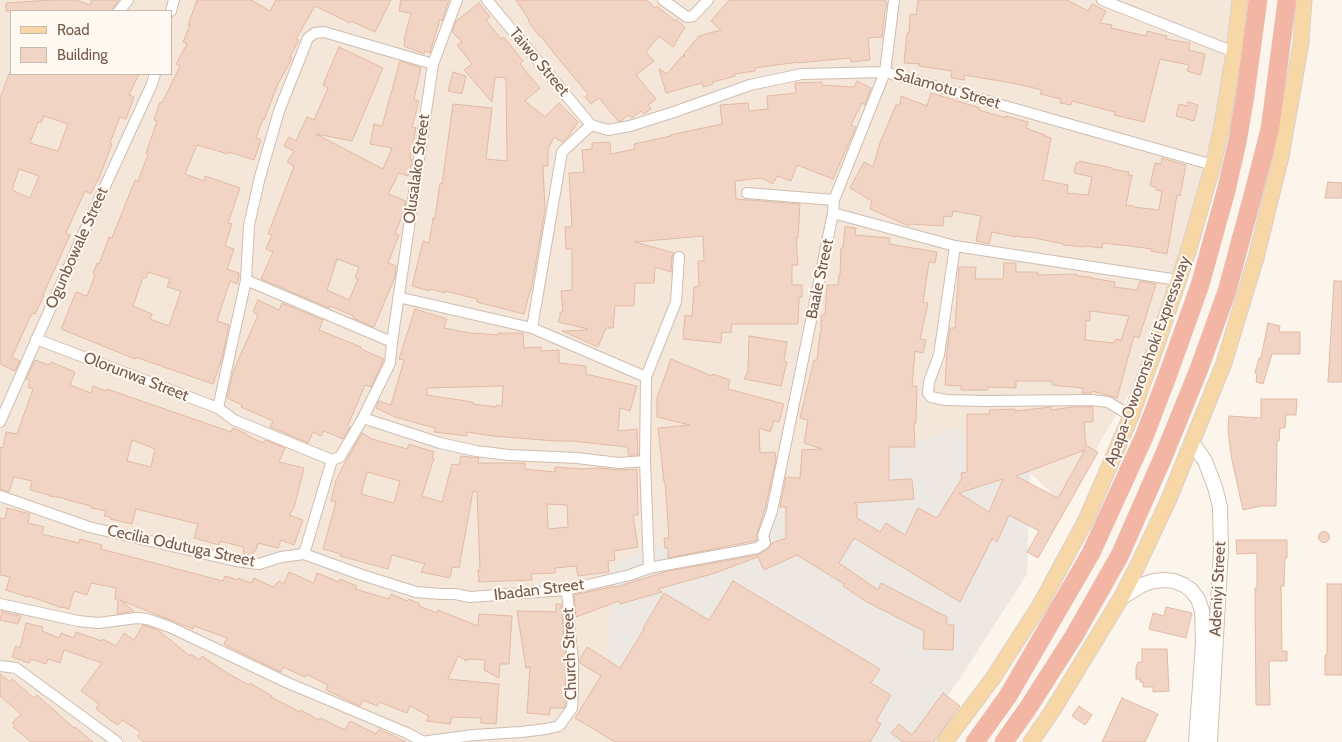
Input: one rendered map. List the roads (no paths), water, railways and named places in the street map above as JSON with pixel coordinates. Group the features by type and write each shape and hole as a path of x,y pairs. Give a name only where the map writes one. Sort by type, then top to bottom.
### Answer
{"highway":[{"name":"Apapa-Oworonshoki Expressway","path":"975,742 1008,696 1091,553 1144,437 1200,285 1226,191 1245,96 1258,0"},
{"path":"1004,742 1074,636 1120,555 1199,369 1227,291 1268,138 1287,0"}],"main road":[{"name":"Apapa-Oworonshoki Expressway","path":"946,742 994,678 1040,605 1086,520 1131,416 1189,249 1213,165 1222,125 1234,52 1240,0"},
{"path":"1031,742 1054,710 1137,567 1165,508 1224,363 1256,258 1281,157 1301,43 1304,0"}],"street":[{"path":"120,10 128,0"},
{"name":"Olusalako Street","path":"332,460 340,457 363,418 390,363 433,64 457,0"},
{"name":"Taiwo Street","path":"487,0 591,125"},
{"path":"662,0 687,17 693,16 708,0"},
{"name":"Baale Street","path":"746,550 757,548 765,543 764,536 772,511 833,213 834,200 885,72 894,0"},
{"path":"1102,0 1234,52"},
{"path":"218,408 246,280 248,226 279,111 308,38 314,33 324,32 433,64"},
{"name":"Salamotu Street","path":"591,125 608,130 630,126 750,85 802,74 885,72 1213,165"},
{"name":"Ogunbowale Street","path":"0,422 155,75"},
{"path":"532,328 562,152 591,125"},
{"path":"747,193 834,200"},
{"path":"833,213 955,246 1178,280"},
{"path":"955,246 939,354 929,382 928,392 931,397 946,400 984,401 1091,400 1108,402 1131,416"},
{"path":"649,568 645,462 646,377 676,302 679,257"},
{"path":"246,280 392,342"},
{"path":"398,297 532,328 646,377"},
{"name":"Olorunwa Street","path":"36,340 218,408 234,420 332,460"},
{"path":"363,418 440,443 476,451 619,463 645,462"},
{"name":"Adeniyi Street","path":"1192,442 1206,461 1220,507 1221,550 1210,742"},
{"path":"304,554 332,460"},
{"name":"Cecilia Odutuga Street","path":"0,496 89,526 236,561 259,564 281,556 304,554 362,575"},
{"name":"Ibadan Street","path":"362,575 416,592 455,594 470,597 566,590 630,576 649,568 746,550"},
{"name":"Adeniyi Street","path":"1120,598 1153,580 1165,580 1184,585 1198,599 1202,611 1203,642 1196,742"},
{"name":"Church Street","path":"421,742 474,735 521,732 559,726 572,708 573,691 573,660 566,590"},
{"path":"0,604 78,621 98,623 137,618 147,619 288,683 407,733 421,742"},
{"path":"0,666 16,668 117,742"}]}
